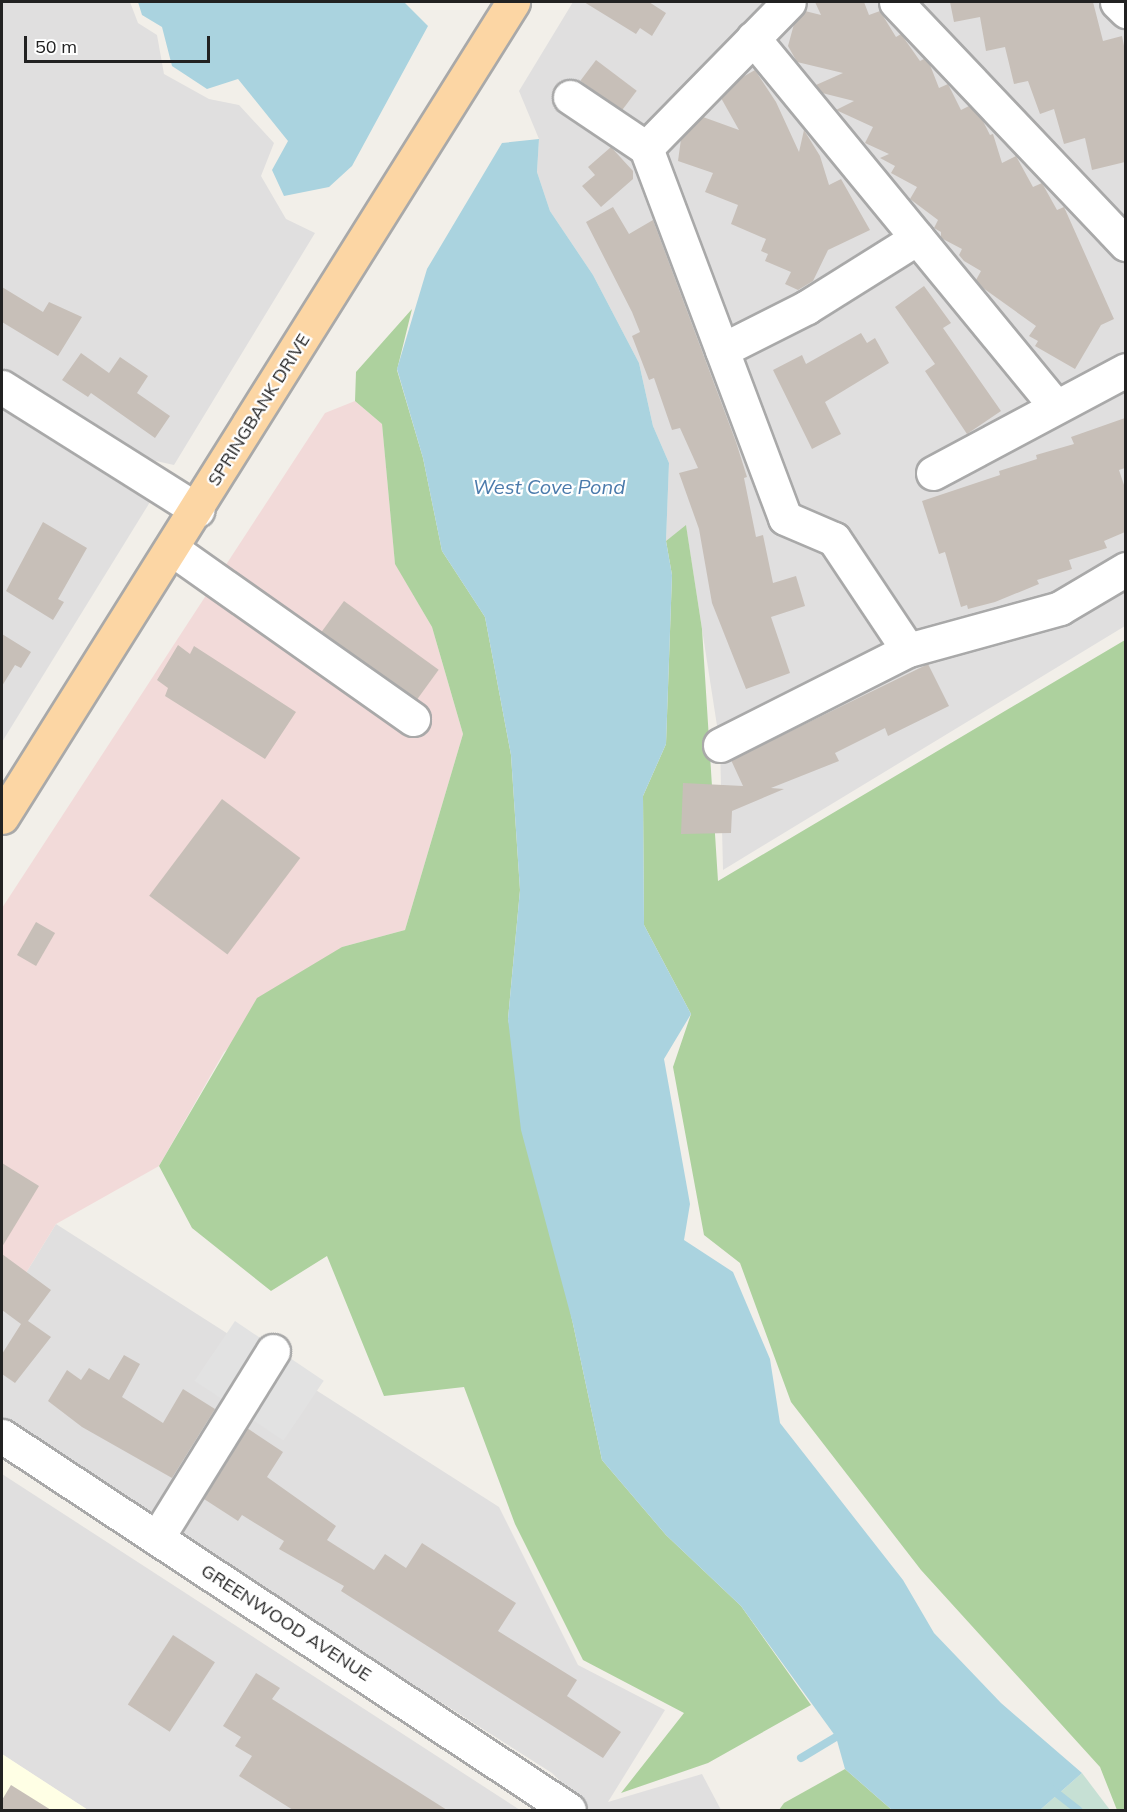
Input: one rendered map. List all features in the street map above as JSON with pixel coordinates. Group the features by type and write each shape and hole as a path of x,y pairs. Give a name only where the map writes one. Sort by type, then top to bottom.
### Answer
{"main road":[{"name":"SPRINGBANK DRIVE","path":"2,817 197,510 513,2"}],"street":[{"path":"646,148 789,2"},
{"path":"896,2 1125,244"},
{"path":"1117,2 1125,11"},
{"path":"753,38 1056,407"},
{"path":"570,97 646,148 785,518 834,539 908,650"},
{"path":"722,350 807,307 917,238"},
{"path":"933,473 1125,370"},
{"path":"2,387 197,510"},
{"path":"172,549 412,719"},
{"path":"720,745 908,650 1060,608 1125,569"},
{"path":"157,1538 273,1351"},
{"name":"GREENWOOD AVENUE","path":"2,1436 570,1810"}],"shaded area":[{"path":"2,2 130,2 138,23 157,35 164,74 209,99 239,105 274,143 261,176 286,219 315,233 174,465 138,457 2,371"},
{"path":"573,2 1125,2 1125,626 723,870 720,745 686,526 666,541 669,463 653,426 639,363 593,275 550,211 537,172 539,139 519,91"},
{"path":"355,401 382,424 395,563 432,627 463,734 405,930 342,947 224,1052 159,1166 56,1224 2,1312 2,908 325,413"},
{"path":"2,407 150,502 2,742"},
{"path":"56,1224 499,1507 578,1665 665,1710 608,1802 702,1774 721,1810 590,1810 552,1773 2,1423 2,1312"},
{"path":"235,1321 324,1381 283,1441 195,1381"},
{"path":"2,1474 520,1810 88,1810 2,1754"},
{"path":"2,1754 88,1810 2,1810"},
{"path":"1082,1773 1110,1810 1040,1810"}],"green space":[{"path":"412,309 397,370 423,458 442,551 485,617 511,755 520,890 508,1019 602,1460 666,1535 741,1606 811,1705 708,1763 621,1793 684,1713 583,1660 515,1524 464,1387 384,1396 327,1256 271,1291 192,1228 159,1166 257,998 342,947 405,930 463,734 432,627 395,564 382,424 355,401 356,372"},
{"path":"686,525 702,629 718,881 1125,640 1125,1810 1117,1810 1100,1767 921,1570 791,1402 740,1263 704,1235 673,1067 691,1014 644,925 643,796 666,744 672,575 666,541"},
{"path":"845,1769 892,1810 779,1810 784,1803"}],"water":[{"path":"138,2 404,2 428,26 352,166 329,187 284,196 272,170 288,141 238,79 207,89 172,66 162,27 142,15"},
{"name":"West Cove Pond","path":"539,139 537,172 550,211 593,275 639,363 653,426 669,463 666,541 672,575 666,744 643,796 644,925 691,1014 664,1059 690,1204 684,1240 733,1272 770,1359 780,1423 903,1580 934,1633 1001,1703 1082,1773 1040,1810 892,1810 845,1769 836,1737 741,1606 666,1535 602,1460 573,1324 521,1130 508,1019 520,890 511,755 485,617 442,551 423,458 397,369 427,269 502,143"}],"building":[{"path":"584,2 649,2 666,13 652,36 640,28 636,34"},
{"path":"815,2 864,2 869,15 880,11 896,37 901,34 920,61 924,59 930,65 939,88 948,84 961,110 969,106 983,121 990,135 993,134 1002,163 1016,156 1033,187 1042,183 1057,210 1064,207 1114,319 1101,325 1075,369 1035,346 1038,341 1029,336 1036,326 983,288 976,280 981,271 964,261 959,255 962,249 941,238 941,232 934,228 938,220 910,199 917,187 891,173 895,166 880,158 889,154 865,143 873,127 836,110 854,101 822,93 816,85 843,73 797,62 788,46 794,24 805,11 821,15"},
{"path":"950,2 1093,2 1103,41 1122,36 1125,51 1125,162 1092,170 1085,138 1064,144 1054,109 1040,114 1028,81 1014,84 1005,47 986,51 980,17 954,22"},
{"path":"596,60 637,91 621,111 580,81"},
{"path":"755,70 776,102 799,152 804,130 820,156 829,185 841,179 870,230 828,250 813,281 798,290 785,284 791,272 765,261 768,254 761,251 766,239 731,224 738,205 705,192 713,173 678,161 681,139 703,117 739,130 721,98 741,78"},
{"path":"611,147 633,171 633,179 601,207 582,186 595,175 588,167"},
{"path":"613,207 629,234 653,220 736,442 747,477 744,478 756,537 763,535 773,583 796,576 805,606 771,617 790,673 746,689 712,603 699,529 679,473 698,468 680,428 672,430 654,378 649,380 632,336 640,332 586,222"},
{"path":"924,286 951,323 943,328 1001,411 967,434 925,371 935,364 895,307"},
{"path":"2,287 43,312 49,302 82,317 58,356 2,322"},
{"path":"861,333 867,343 875,338 889,363 825,402 841,434 812,449 773,370 802,355 806,364"},
{"path":"81,353 109,373 120,357 148,376 137,393 170,416 155,438 91,393 88,397 62,380"},
{"path":"1125,418 1125,468 1119,470 1125,488 1125,532 1104,541 1107,548 1069,560 1072,569 1037,580 1039,584 995,602 968,609 967,605 961,607 945,552 939,554 922,501 1000,475 999,471 1037,459 1036,455 1074,444 1071,437"},
{"path":"43,522 87,548 58,599 64,602 53,620 6,591"},
{"path":"344,601 439,670 416,701 322,632"},
{"path":"2,634 31,652 21,668 15,665 2,686"},
{"path":"178,645 190,654 194,646 296,712 265,759 165,696 168,688 157,680"},
{"path":"928,664 949,706 888,736 885,728 835,753 839,761 771,788 784,789 732,811 731,833 681,834 683,783 743,786 731,760"},
{"path":"222,799 300,858 227,955 149,896"},
{"path":"36,922 55,933 36,966 17,955"},
{"path":"2,1163 39,1186 2,1247"},
{"path":"2,1254 51,1290 28,1321 51,1337 15,1383 2,1374 2,1354 21,1324 2,1310"},
{"path":"124,1355 140,1364 122,1397 163,1423 183,1389 215,1409 172,1478 82,1427 48,1401 67,1370 81,1380 89,1368 109,1380"},
{"path":"247,1428 283,1452 267,1477 336,1526 327,1540 374,1570 385,1554 406,1568 422,1543 516,1603 498,1631 577,1680 567,1696 621,1732 603,1758 341,1591 344,1586 279,1549 284,1541 242,1515 238,1521 204,1499"},
{"path":"173,1635 215,1662 170,1732 128,1705"},
{"path":"256,1673 280,1688 272,1699 447,1810 293,1810 239,1776 252,1756 235,1746 241,1737 223,1726"},
{"path":"11,1785 51,1810 2,1810 2,1800"}],"waterway":[{"path":"801,1758 836,1737"},
{"path":"1050,1788 1078,1810"}]}
